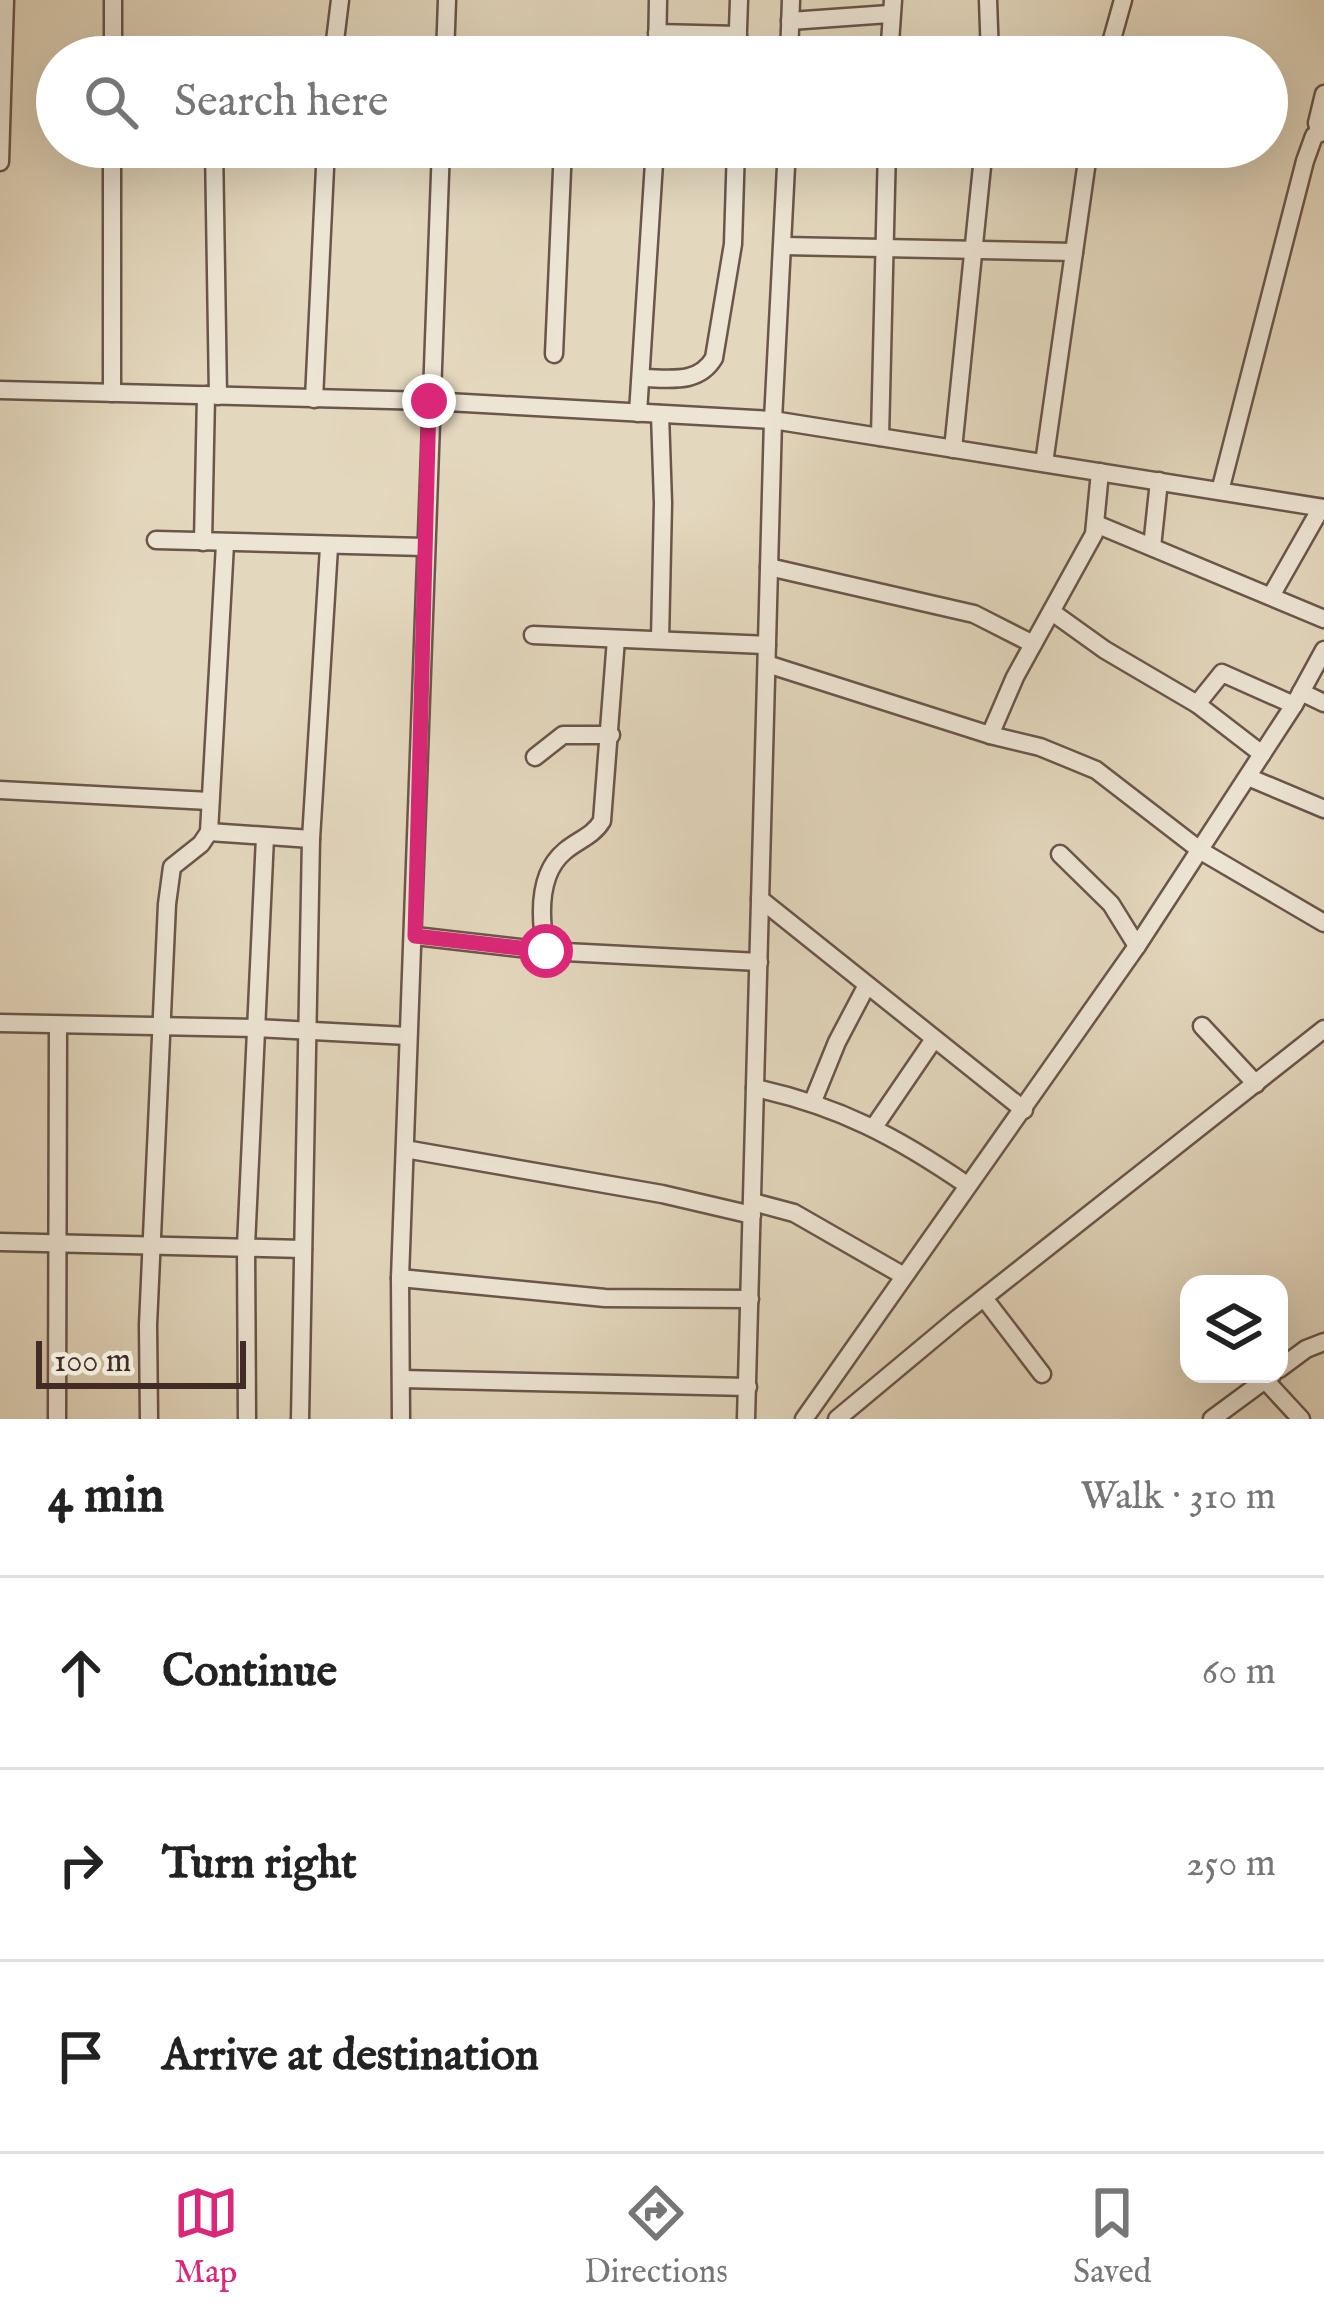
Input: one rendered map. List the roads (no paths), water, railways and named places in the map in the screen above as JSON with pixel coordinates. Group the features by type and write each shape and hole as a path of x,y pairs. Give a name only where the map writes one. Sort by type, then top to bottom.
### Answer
{"street":[{"path":"0,162 5,0"},
{"path":"112,0 112,36"},
{"path":"336,36 340,0"},
{"path":"446,36 447,0"},
{"path":"657,36 658,0"},
{"path":"657,33 738,35 739,0"},
{"path":"790,0 790,36"},
{"path":"988,0 989,36"},
{"path":"1114,36 1123,0"},
{"path":"790,21 891,7"},
{"path":"1220,491 1305,161 1311,142 1322,132 1317,123 1324,94"},
{"path":"112,168 112,393"},
{"path":"203,542 212,396 214,168"},
{"path":"314,398 325,168"},
{"path":"401,1419 400,1278 440,168"},
{"path":"554,354 562,168"},
{"path":"638,413 654,168"},
{"path":"641,378 690,379 707,370 714,358 733,244 735,168"},
{"path":"746,1419 773,420 786,168"},
{"path":"880,437 886,168"},
{"path":"953,449 982,168"},
{"path":"1044,463 1086,168"},
{"path":"784,245 1074,252"},
{"path":"0,390 429,401 773,420 1323,508 1271,596"},
{"path":"660,414 660,640"},
{"path":"990,735 1096,524 1100,472"},
{"path":"1152,548 1159,481"},
{"path":"1096,524 1324,619"},
{"path":"156,540 424,547"},
{"path":"149,1419 160,1026 170,873 209,832 225,544"},
{"path":"300,1419 311,838 328,547"},
{"path":"769,567 974,614 1033,644"},
{"path":"1052,612 1105,650 1197,704 1262,754"},
{"path":"533,635 660,640 767,654 990,735 1062,754 1096,770 1201,851 1324,923"},
{"path":"546,951 542,912 550,871 562,853 600,828 616,638"},
{"path":"804,1419 1137,946 1324,650"},
{"path":"1197,704 1222,673 1324,703"},
{"path":"535,758 562,735 610,735"},
{"path":"1247,777 1324,809"},
{"path":"0,790 209,801"},
{"path":"209,832 311,838"},
{"path":"247,1419 246,1246 265,836"},
{"path":"1060,854 1111,904 1137,946"},
{"path":"760,899 1024,1110"},
{"path":"415,936 546,951 759,962"},
{"path":"813,1101 867,985"},
{"path":"0,1023 408,1036"},
{"path":"57,1419 58,1025"},
{"path":"1202,1026 1256,1084"},
{"path":"837,1419 1324,1030"},
{"path":"874,1127 934,1039"},
{"path":"755,1088 813,1101 874,1127 967,1185"},
{"path":"405,1150 794,1214 904,1276"},
{"path":"0,1242 303,1249"},
{"path":"400,1278 605,1298 750,1299"},
{"path":"984,1298 1042,1374"},
{"path":"1288,1363 1324,1342"},
{"path":"402,1379 748,1387"},
{"path":"1212,1419 1261,1383"},
{"path":"1277,1383 1301,1419"}]}
